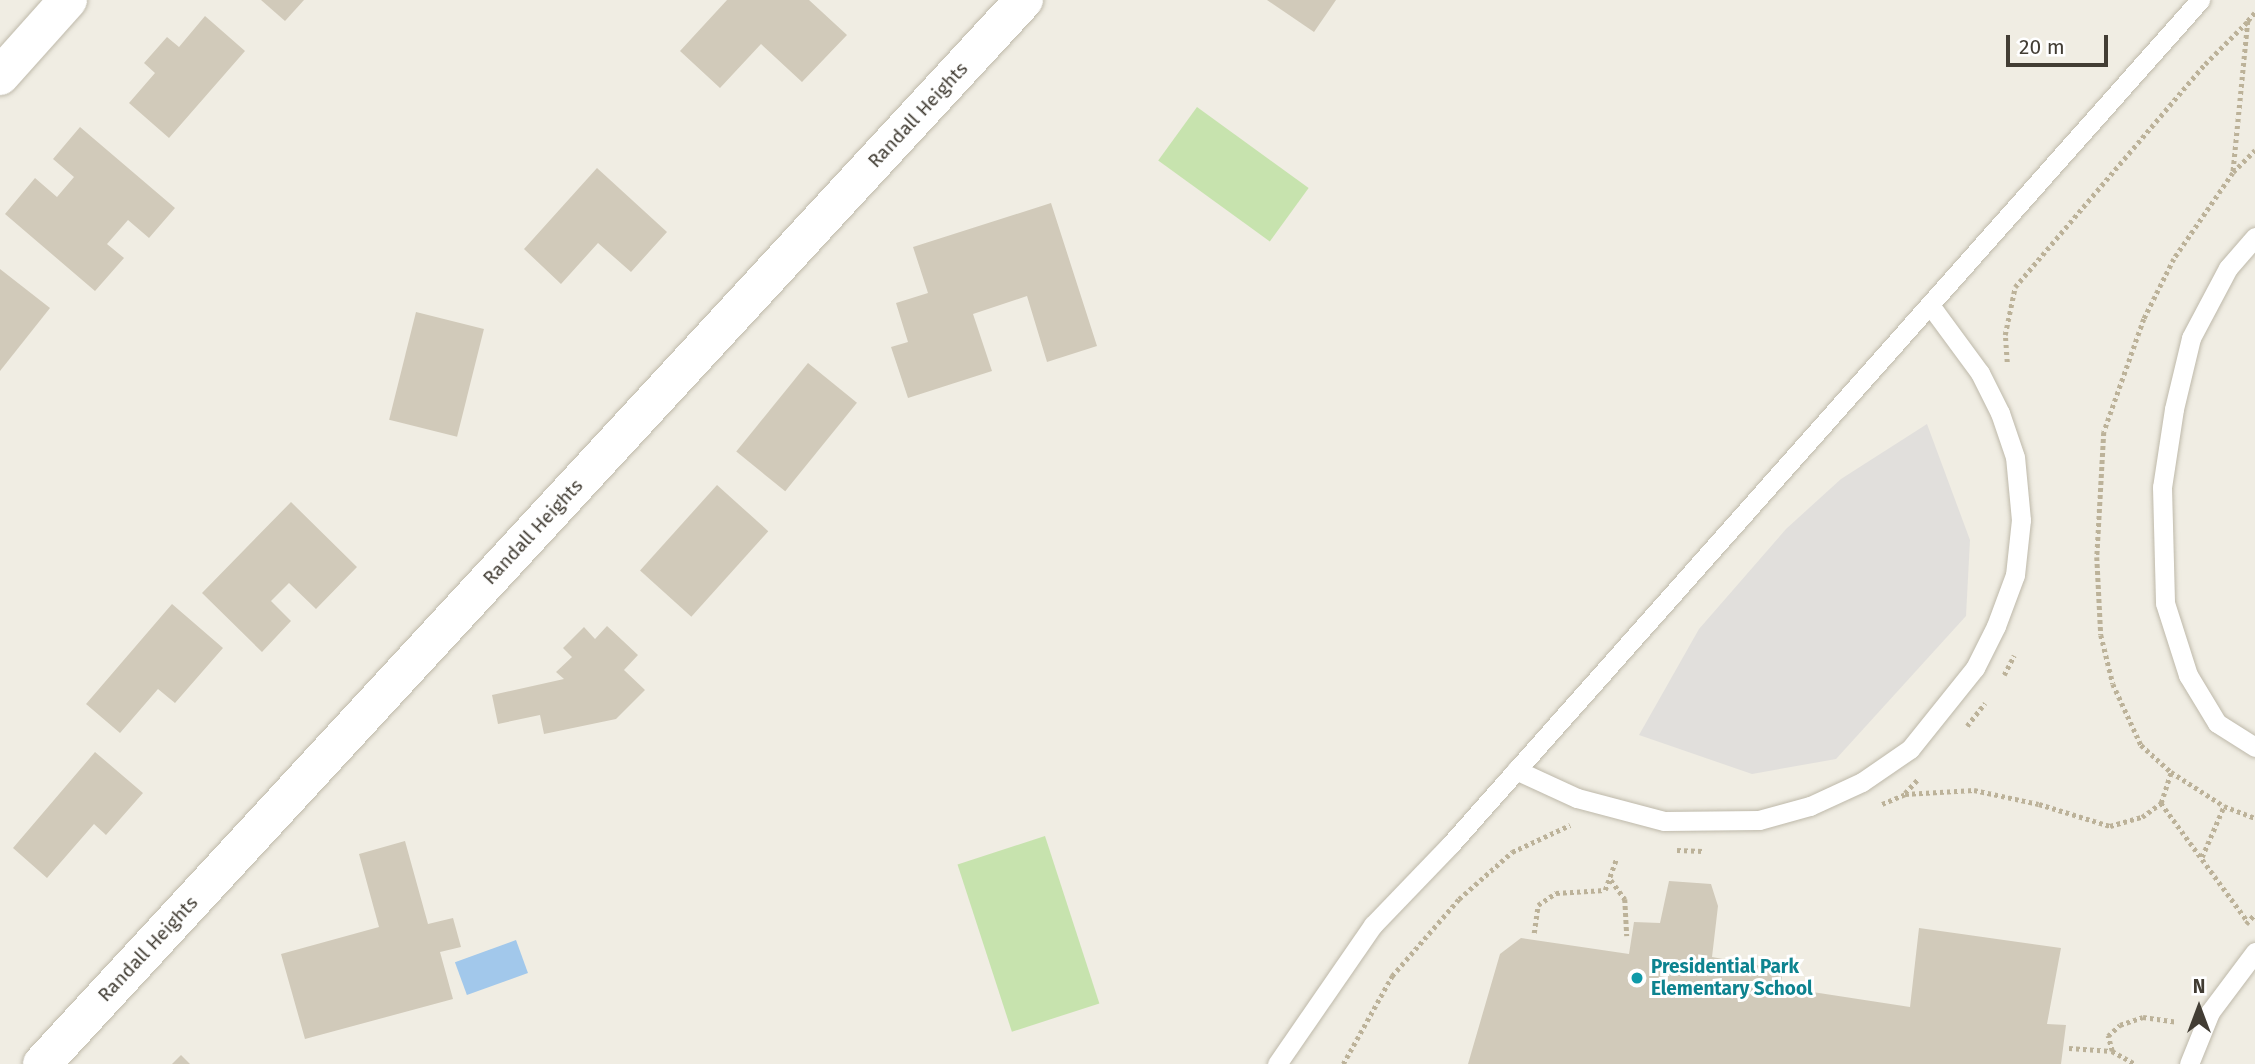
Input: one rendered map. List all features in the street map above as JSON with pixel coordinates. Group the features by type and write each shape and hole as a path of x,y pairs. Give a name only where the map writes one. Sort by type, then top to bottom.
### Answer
{"street":[{"path":"0,76 68,0"},
{"name":"Randall Heights","path":"42,1064 1024,0"}],"lane":[{"path":"1277,1064 1373,925 1516,770 2200,0"},
{"path":"2255,237 2228,268 2191,338 2174,408 2162,487 2165,603 2188,675 2217,723 2255,747"},
{"path":"1516,770 1577,799 1664,821 1759,820 1810,806 1861,782 1910,749 1975,668 1986,647 2015,575 2021,520 2015,457 2000,413 1980,373 1930,304"},
{"path":"2189,1064 2210,1012 2255,952"}],"path":[{"path":"2007,367 2005,335 2015,287 2187,85 2248,21"},
{"path":"2233,173 2255,150"},
{"path":"2003,678 2019,642"},
{"path":"1957,736 1989,697"},
{"path":"1870,809 1905,794 1974,790 2039,804 2110,826 2142,817 2161,803 2171,772"},
{"path":"1905,794 1921,775"},
{"path":"2161,803 2248,922"},
{"path":"2202,858 2224,806"},
{"path":"1343,1064 1392,976 1459,899 1512,852 1573,824"},
{"path":"1670,849 1717,850"},
{"path":"1534,933 1538,905 1556,893 1605,890 1611,880 1616,859"},
{"path":"1611,880 1625,899 1627,936"},
{"path":"2112,1051 2108,1036 2120,1024 2143,1017 2177,1022"},
{"path":"2068,1048 2112,1051 2135,1064"}],"green space":[{"path":"1197,107 1309,188 1270,242 1158,160"},
{"path":"1045,836 1099,1003 1012,1032 958,864"}],"shaded area":[{"path":"1927,424 1970,540 1966,616 1836,759 1752,774 1639,735 1699,629 1786,529 1841,479"}],"water":[{"path":"516,940 528,973 467,995 455,962"}],"building":[{"path":"261,0 304,0 285,21"},
{"path":"727,0 809,0 847,35 802,82 761,44 720,88 680,51"},
{"path":"1267,0 1336,0 1314,32"},
{"path":"205,16 245,51 169,138 129,103 155,73 144,63 167,37 179,47"},
{"path":"80,127 175,208 149,238 128,220 107,244 124,258 95,291 5,214 35,178 57,197 74,177 53,159"},
{"path":"597,168 667,232 631,272 598,243 561,284 524,249"},
{"path":"1051,203 1097,346 1047,362 1027,296 973,314 992,371 908,398 891,347 908,342 896,303 928,293 913,247"},
{"path":"0,269 50,308 0,371"},
{"path":"416,312 484,329 457,437 389,420"},
{"path":"808,363 857,403 785,491 736,452"},
{"path":"717,485 768,531 691,617 640,570"},
{"path":"291,502 357,567 316,609 289,583 271,601 291,621 262,652 202,593"},
{"path":"172,604 223,648 175,703 158,689 120,733 86,704"},
{"path":"607,626 638,655 624,670 645,690 616,719 544,734 540,715 498,724 492,695 564,679 556,672 572,657 563,648 584,627 595,639"},
{"path":"95,752 143,793 106,835 94,824 47,878 13,848"},
{"path":"405,841 428,924 453,918 461,947 440,952 453,999 305,1039 281,954 379,927 359,854"},
{"name":"Presidential Park Elementary School","path":"1669,881 1711,884 1718,906 1712,957 1783,970 1780,987 1910,1007 1919,928 2061,948 2047,1024 2066,1025 2061,1064 1468,1064 1500,954 1521,938 1629,954 1634,922 1660,923"},
{"path":"181,1055 190,1064 172,1064"}],"place":[{"name":"Presidential Park Elementary School","path":"1637,978"}]}
